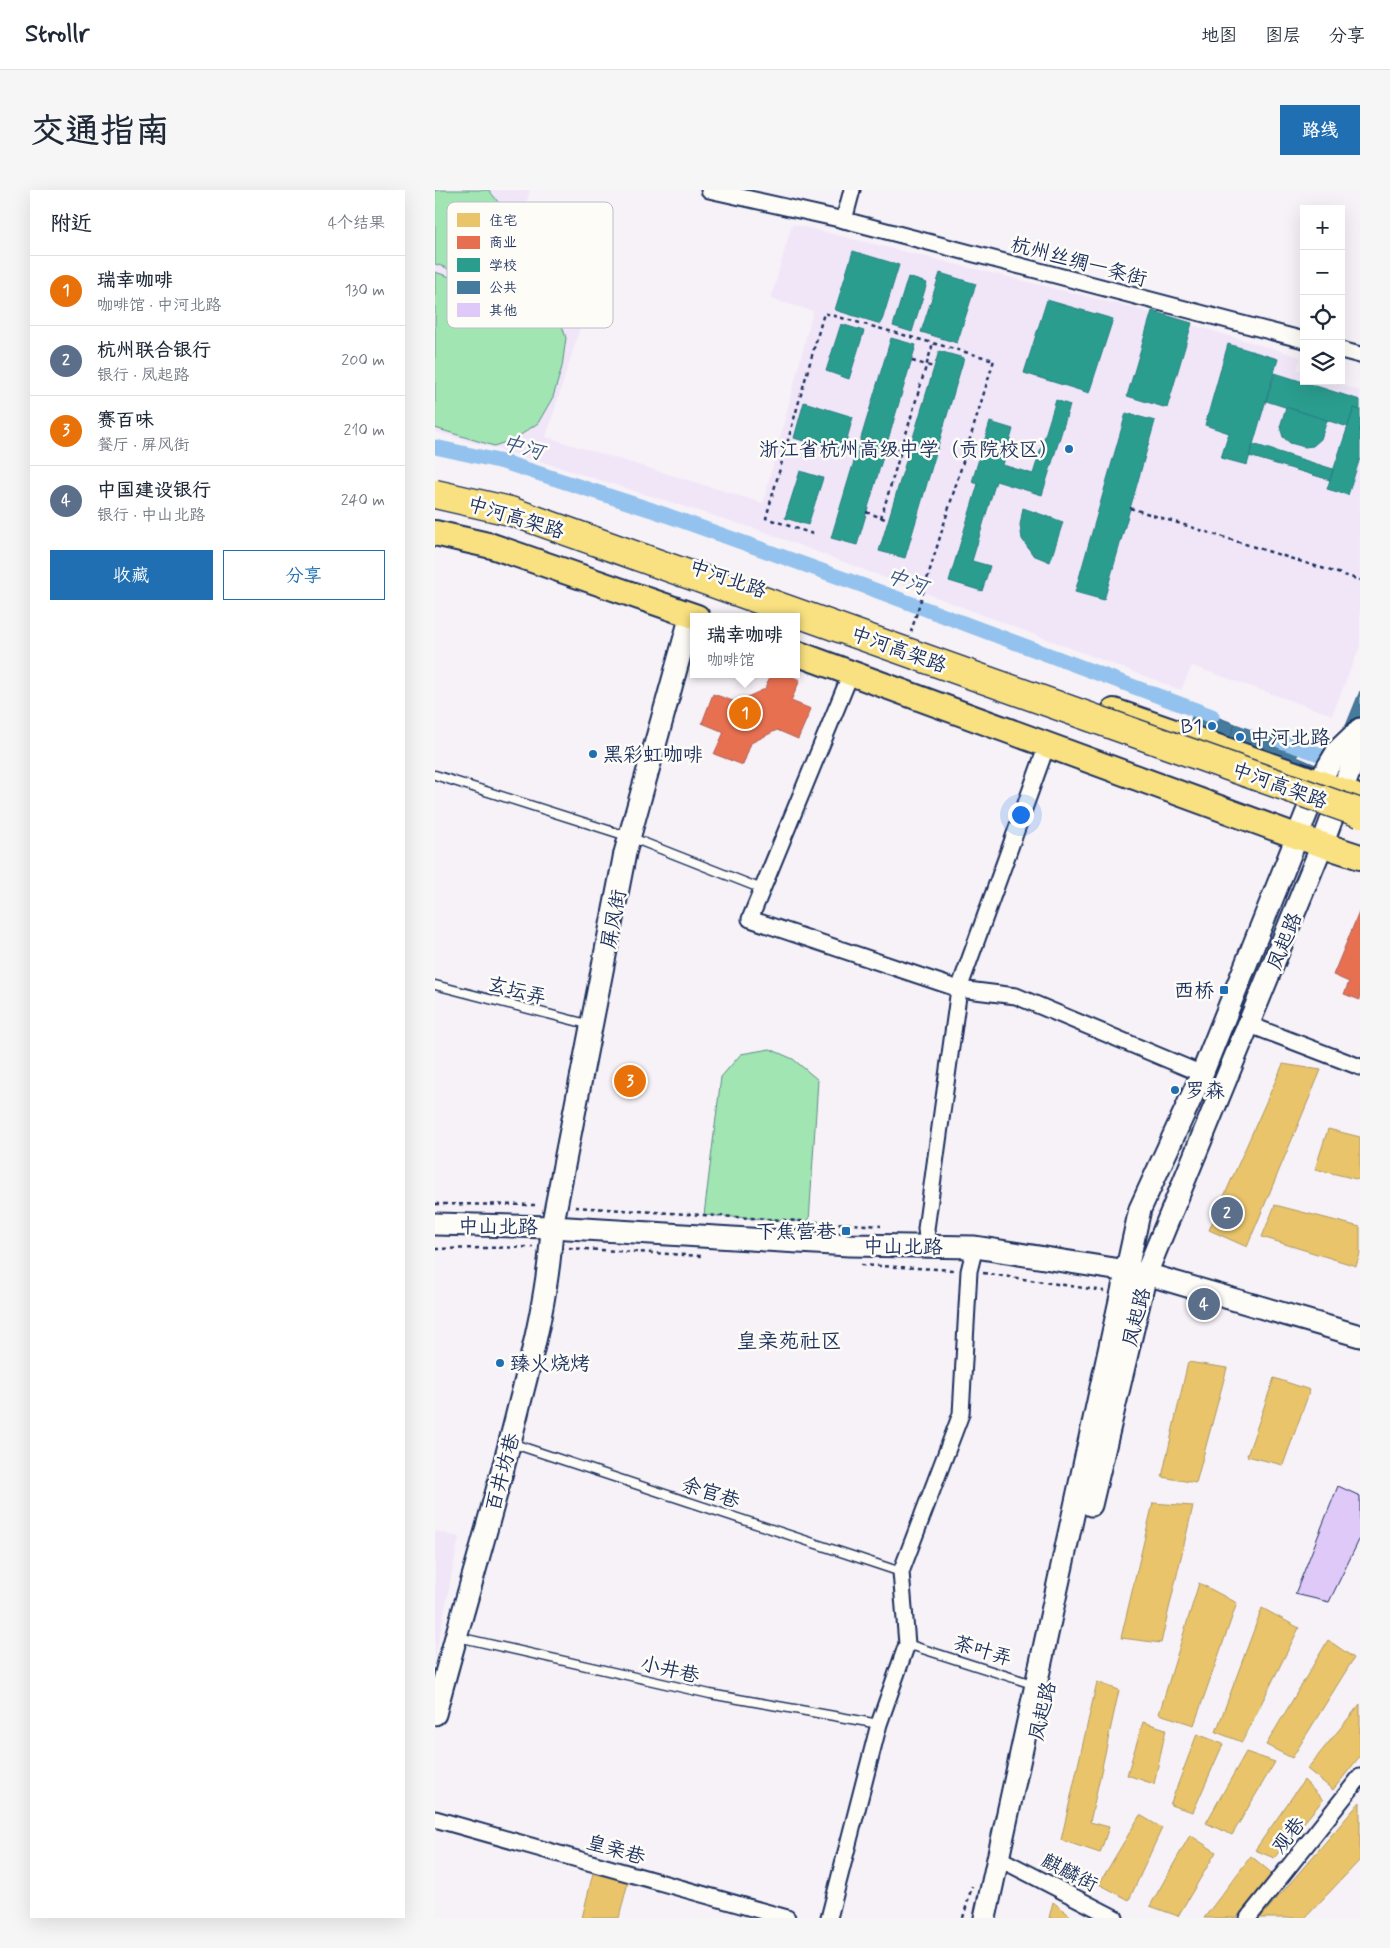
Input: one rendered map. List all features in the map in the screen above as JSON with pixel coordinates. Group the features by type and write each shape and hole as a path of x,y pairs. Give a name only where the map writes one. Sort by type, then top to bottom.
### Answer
{"highway":[{"name":"中河高架路","path":"435,494 510,511 797,613"},
{"name":"中河高架路","path":"435,512 509,529 743,613"},
{"name":"中河高架路","path":"800,614 1360,813"},
{"name":"中河高架路","path":"800,633 1360,833"}],"main road":[{"name":"中河北路","path":"435,485 501,497 539,508 705,570 908,640 1345,772"},
{"path":"435,533 492,546 690,615"},
{"name":"屏风街","path":"552,1237 630,838 690,630"},
{"path":"800,654 1296,836 1360,857"},
{"path":"985,1918 1043,1686 1123,1294 1137,1273 1140,1209 1202,1074 1296,836 1345,772 1360,729"},
{"name":"凤起路","path":"995,1918 1043,1686 1137,1273 1250,1025 1323,845 1345,772"},
{"name":"中山北路","path":"435,1224 552,1237 975,1247 1137,1273 1360,1336"},
{"name":"百井坊巷","path":"435,1714 511,1443 533,1350 552,1237"}],"street":[{"name":"杭州丝绸一条街","path":"709,190 844,220 1300,339"},
{"path":"844,220 852,190"},
{"path":"1345,351 1360,355"},
{"path":"851,673 750,919 959,989 1016,996 1202,1074"},
{"path":"928,1246 926,1229 959,989 1047,745"},
{"path":"1250,1025 1360,1068"},
{"path":"829,1918 879,1724 907,1644 901,1572 961,1414 969,1271 975,1247"},
{"name":"观巷","path":"1248,1918 1360,1777"},
{"name":"皇亲巷","path":"435,1819 787,1918"},
{"name":"麒麟街","path":"1006,1862 1115,1918"}],"lane":[{"path":"435,776 630,838 762,889"},
{"name":"玄坛弄","path":"435,985 592,1025"},
{"name":"余官巷","path":"511,1443 901,1572"},
{"name":"小井巷","path":"456,1636 710,1694 879,1724"},
{"name":"茶叶弄","path":"907,1644 1043,1686"}],"path":[{"path":"813,534 766,518 823,313 993,360 908,640"},
{"path":"881,518 933,344"},
{"path":"912,361 934,367"},
{"path":"887,446 909,452"},
{"path":"1130,508 1360,580"},
{"path":"867,512 889,520"},
{"path":"435,1249 552,1237 710,1256"},
{"path":"859,1264 969,1271 1123,1294"}],"shaded area":[{"name":"浙江省杭州高级中学（贡院校区）","path":"435,190 530,190 527,202 447,202 447,328 580,328 546,437 763,503 813,311 771,299 792,224 1138,309 1300,357 1297,369 1300,370 1300,385 1343,385 1360,391 1360,646 1332,715 1192,666 1181,690 759,530 539,461 435,432"},
{"path":"435,1531 459,1537 435,1659"}],"green space":[{"path":"435,190 489,190 498,202 447,202 447,268 435,264"},
{"path":"435,272 447,276 447,328 563,328 566,338 562,367 553,397 538,423 515,439 494,446 435,428"},
{"path":"770,1049 793,1059 818,1080 809,1222 704,1215 721,1077 741,1054"}],"building: 住宅":[{"path":"1283,1064 1321,1070 1247,1247 1209,1230"},
{"path":"1328,1129 1360,1137 1360,1180 1315,1169"},
{"path":"1275,1205 1360,1227 1360,1254 1356,1266 1262,1237"},
{"path":"1188,1362 1227,1368 1196,1483 1162,1477"},
{"path":"1274,1378 1310,1390 1283,1465 1247,1456"},
{"path":"1153,1503 1193,1506 1161,1643 1121,1638"},
{"path":"1199,1583 1237,1603 1194,1725 1159,1714"},
{"path":"1262,1608 1299,1628 1242,1742 1216,1732"},
{"path":"1328,1640 1354,1658 1292,1758 1266,1745"},
{"path":"1097,1682 1119,1690 1090,1822 1109,1827 1100,1853 1061,1840"},
{"path":"1360,1704 1360,1756 1333,1790 1307,1769"},
{"path":"1143,1722 1166,1729 1154,1784 1127,1775"},
{"path":"1197,1734 1223,1744 1193,1812 1170,1805"},
{"path":"1246,1752 1275,1762 1232,1835 1206,1823"},
{"path":"1304,1780 1323,1800 1274,1858 1255,1850"},
{"path":"1360,1802 1360,1860 1305,1918 1260,1918"},
{"path":"1140,1815 1162,1828 1129,1900 1099,1884"},
{"path":"1190,1835 1216,1852 1178,1916 1150,1906"},
{"path":"1251,1856 1274,1875 1236,1918 1204,1918"},
{"path":"593,1873 628,1882 619,1918 582,1918"},
{"path":"1053,1902 1073,1918 1049,1918"}],"building: 商业":[{"path":"769,678 795,678 800,680 791,701 811,709 798,739 777,730 751,743 743,765 714,754 724,732 702,723 713,694 736,702 765,689"},
{"path":"1360,910 1360,1000 1344,994 1349,982 1333,975"}],"building: 学校":[{"path":"853,251 899,265 881,324 835,310"},
{"path":"940,273 976,284 957,343 921,332"},
{"path":"908,277 927,283 912,332 893,326"},
{"path":"1047,300 1113,319 1089,393 1024,373"},
{"path":"1152,311 1192,323 1167,408 1127,396"},
{"path":"841,324 864,331 849,379 826,371"},
{"path":"891,338 916,345 857,545 831,538"},
{"path":"1228,344 1278,359 1247,465 1221,458 1229,433 1205,425"},
{"path":"939,351 964,358 905,558 879,551"},
{"path":"1275,373 1300,381 1300,385 1313,385 1360,400 1360,410 1354,408 1348,427 1266,401"},
{"path":"1056,400 1070,405 1042,495 996,481 972,561 990,566 982,591 949,581 978,484 972,482 990,422 1013,429 1003,465 1033,474"},
{"path":"804,402 853,417 843,453 794,438"},
{"path":"1286,407 1327,420 1321,439 1313,446 1305,447 1290,443 1283,437 1280,427"},
{"path":"1354,408 1360,410 1360,458 1348,495 1327,489"},
{"path":"1126,413 1155,421 1104,600 1075,592"},
{"path":"1253,444 1333,469 1330,480 1249,456"},
{"path":"800,471 823,478 808,525 785,518"},
{"path":"1023,508 1063,522 1050,562 1033,555 1022,539 1020,525"}],"building: 公共":[{"name":"中河北路","path":"1360,691 1360,731 1338,784 1188,728 1195,709 1300,748 1297,757 1328,770"},
{"name":"B1","path":"1195,709 1235,724 1228,743 1188,728"}],"building: 其他":[{"path":"1338,1486 1360,1496 1360,1538 1329,1602 1295,1594"}],"waterway":[{"name":"中河","path":"435,447 503,462 652,510 864,586 1212,716"},
{"name":"中河","path":"1281,741 1342,762"}],"place":[{"name":"浙江省杭州高级中学（贡院校区）","path":"1069,449"},
{"name":"瑞幸咖啡","path":"745,713"},
{"name":"B1","path":"1212,726"},
{"name":"中河北路","path":"1240,737"},
{"name":"黑彩虹咖啡","path":"593,754"},
{"name":"西桥","path":"1224,990"},
{"name":"赛百味","path":"630,1081"},
{"name":"罗森","path":"1175,1090"},
{"name":"杭州联合银行","path":"1227,1213"},
{"name":"下焦营巷","path":"846,1231"},
{"name":"中国建设银行","path":"1204,1304"},
{"name":"臻火烧烤","path":"500,1363"}],"district":[{"name":"皇亲苑社区","path":"789,1341"}]}
